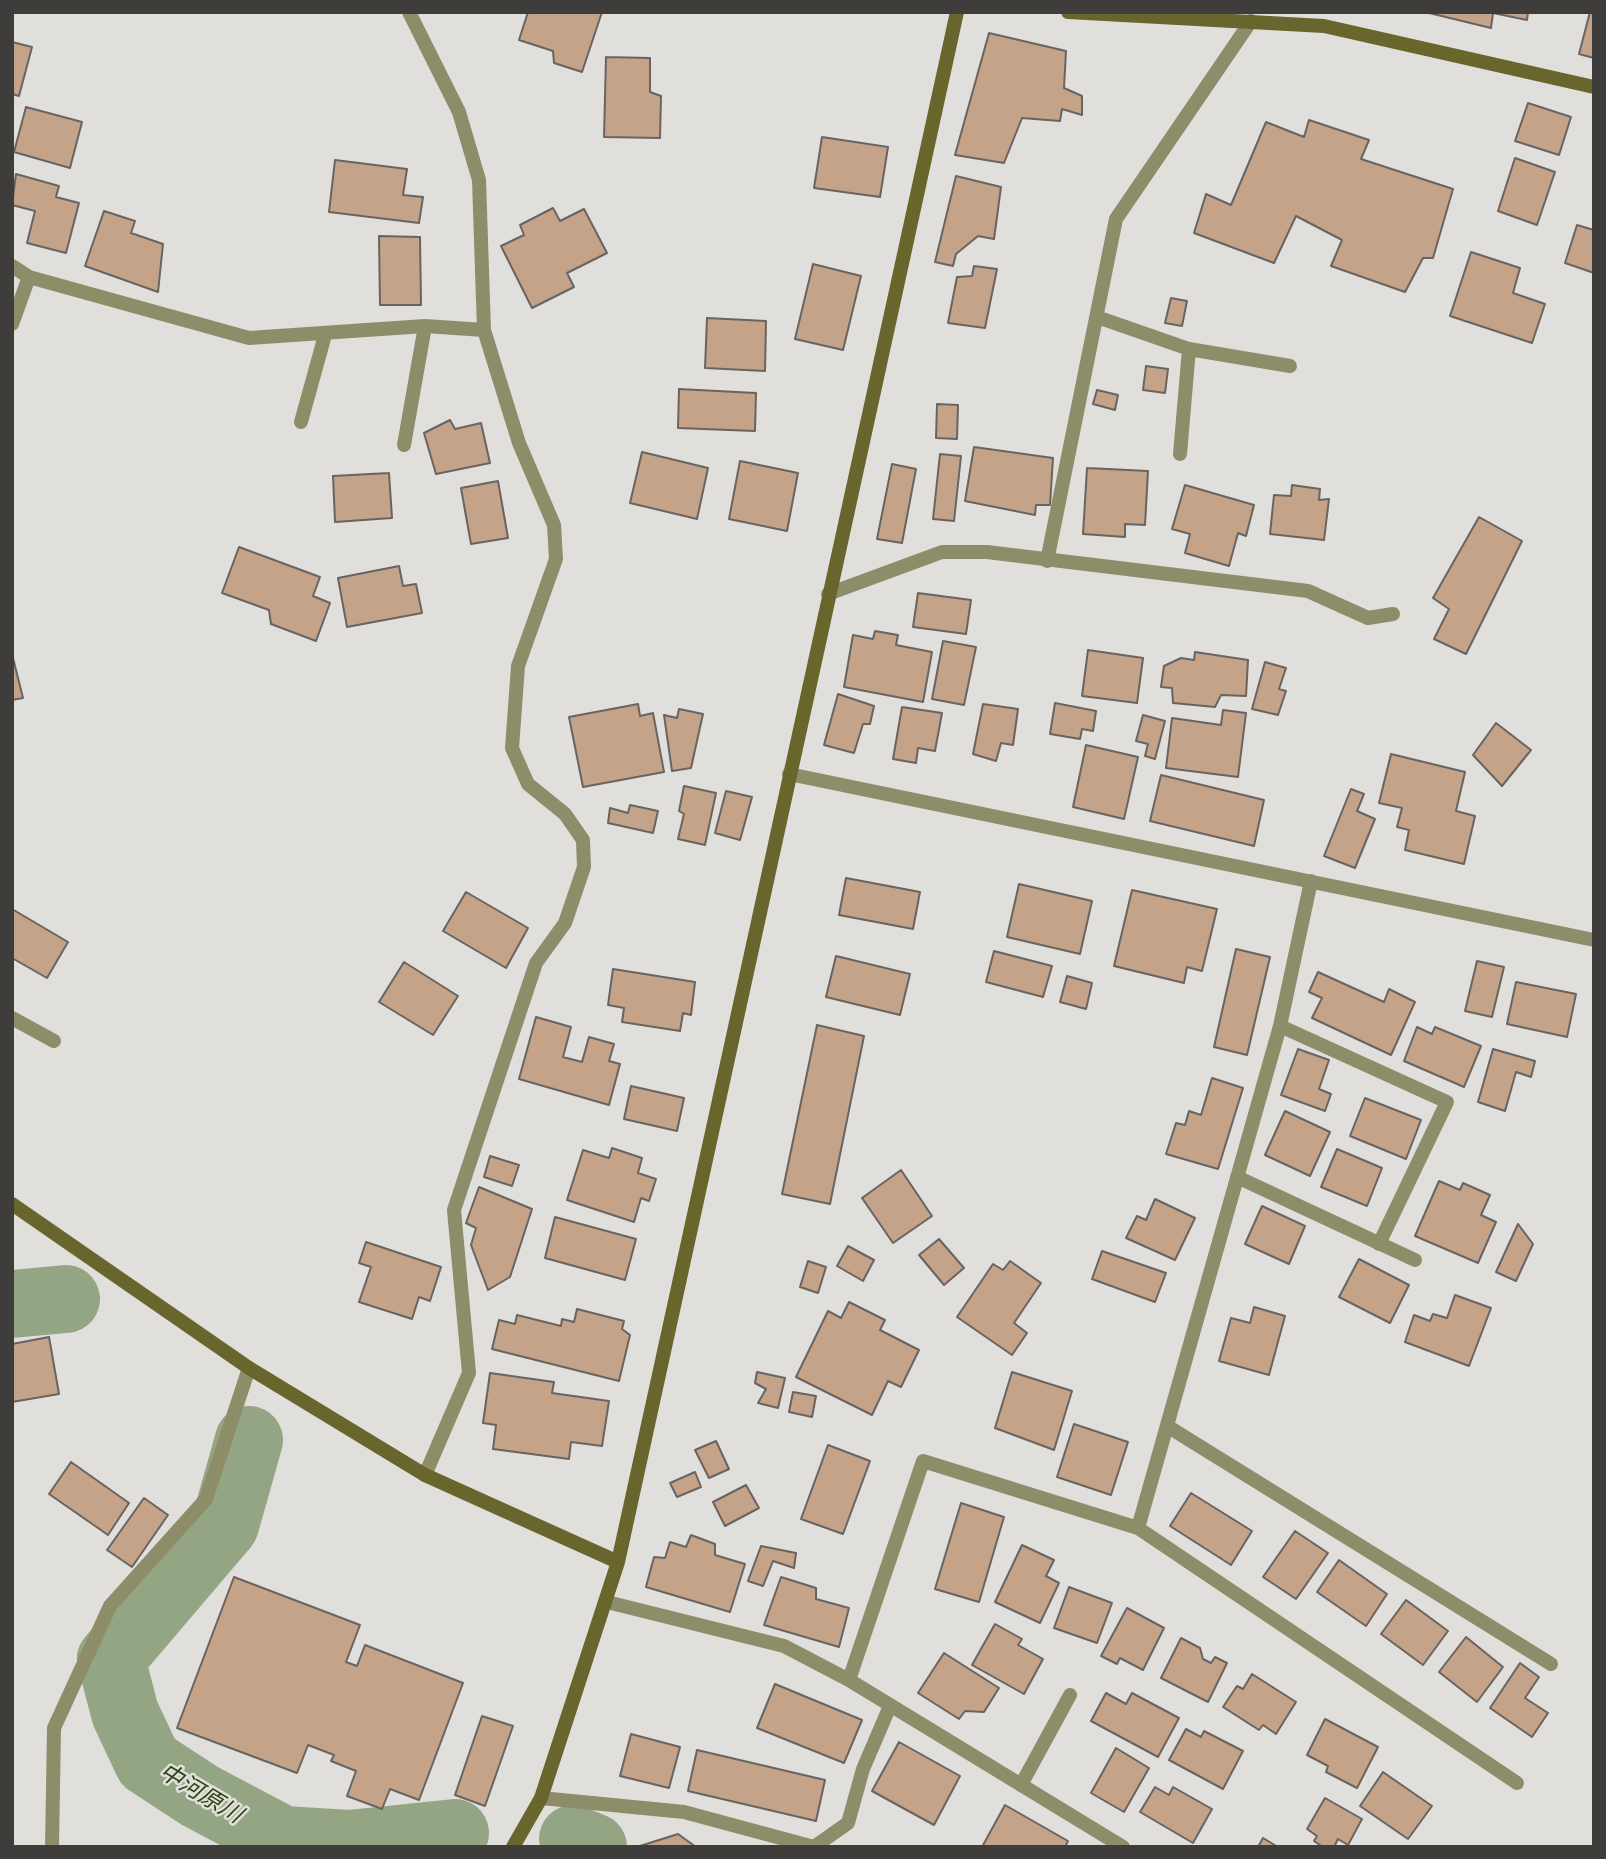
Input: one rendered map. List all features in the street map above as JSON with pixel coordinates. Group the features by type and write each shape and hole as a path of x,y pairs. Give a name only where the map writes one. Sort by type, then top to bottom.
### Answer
{"street":[{"path":"409,12 459,112 479,180 484,330 519,443 554,525 556,559 518,666 512,748 527,784 565,814 583,840 584,867 565,923 536,963 454,1210 469,1373 425,1475"},
{"path":"513,1847 541,1798 618,1562 957,12"},
{"path":"1068,12 1324,26 1594,87"},
{"path":"1048,561 1115,219 1251,21"},
{"path":"12,266 29,277 249,338 325,335 425,326 484,330"},
{"path":"12,324 29,277"},
{"path":"1097,317 1189,349 1290,366"},
{"path":"404,445 425,326"},
{"path":"301,422 325,335"},
{"path":"1180,454 1189,349"},
{"path":"828,594 942,552 987,552 1308,591 1368,618 1392,614"},
{"path":"789,774 1594,940"},
{"path":"1138,1528 1280,1026 1311,881"},
{"path":"12,1018 54,1041"},
{"path":"1280,1026 1447,1102 1379,1244"},
{"path":"1237,1177 1415,1261"},
{"path":"12,1204 249,1367 425,1475 618,1562"},
{"path":"52,1847 54,1728 110,1606 206,1499 249,1367"},
{"path":"1167,1426 1551,1664"},
{"path":"849,1680 923,1461 1138,1528 1517,1783"},
{"path":"607,1602 784,1646 849,1680 1123,1847"},
{"path":"1021,1785 1070,1695"},
{"path":"541,1798 684,1812 814,1847 848,1823 863,1769 890,1706"}],"building":[{"path":"528,12 602,12 582,72 554,63 553,51 519,40"},
{"path":"1425,12 1528,12 1527,20 1493,13 1491,28"},
{"path":"1590,12 1594,12 1594,58 1579,54"},
{"path":"989,33 1066,51 1064,88 1082,96 1082,115 1062,109 1060,121 1022,118 1004,163 955,155"},
{"path":"12,42 32,47 19,96 12,94"},
{"path":"606,57 650,58 650,92 661,96 660,138 604,137"},
{"path":"1528,103 1571,117 1559,155 1515,141"},
{"path":"26,107 82,122 70,168 14,152"},
{"path":"1309,120 1369,140 1361,159 1453,189 1433,258 1423,258 1405,292 1331,266 1342,240 1296,216 1274,263 1194,233 1206,194 1231,205 1266,122 1304,137"},
{"path":"822,137 888,147 880,197 814,188"},
{"path":"1515,158 1555,172 1537,225 1498,211"},
{"path":"335,160 407,169 403,195 423,197 419,223 329,212"},
{"path":"16,174 59,186 56,197 79,203 66,253 27,243 35,211 12,205"},
{"path":"956,176 1001,187 994,239 978,236 956,254 953,266 935,262"},
{"path":"553,208 560,221 584,209 607,253 567,273 574,287 532,308 501,246 524,235 520,225"},
{"path":"104,211 135,221 131,233 163,244 158,292 85,266"},
{"path":"1577,225 1594,230 1594,273 1565,263"},
{"path":"379,236 420,237 421,305 380,305"},
{"path":"1471,252 1520,268 1513,293 1545,304 1532,343 1450,316"},
{"path":"813,264 861,276 843,350 795,339"},
{"path":"974,266 997,269 985,328 948,323 957,277 972,276"},
{"path":"1171,298 1187,301 1182,326 1165,323"},
{"path":"707,318 766,321 765,371 705,368"},
{"path":"1146,366 1168,369 1165,393 1143,390"},
{"path":"679,389 756,393 755,431 678,428"},
{"path":"1097,390 1118,395 1115,410 1093,404"},
{"path":"937,404 958,405 957,439 936,438"},
{"path":"450,420 455,429 481,423 490,463 436,474 424,433"},
{"path":"974,447 1053,458 1050,505 1036,505 1035,515 965,501"},
{"path":"642,452 708,468 697,519 630,503"},
{"path":"940,454 961,456 954,521 933,519"},
{"path":"740,461 798,473 787,531 729,519"},
{"path":"892,464 916,469 902,543 877,539"},
{"path":"1087,468 1148,471 1145,525 1125,524 1125,537 1083,534"},
{"path":"389,473 392,518 335,522 333,476"},
{"path":"498,481 508,538 471,544 461,488"},
{"path":"1185,485 1254,505 1246,536 1238,533 1229,566 1185,553 1190,534 1172,529"},
{"path":"1292,485 1320,489 1319,500 1329,499 1324,540 1270,534 1274,495 1291,496"},
{"path":"1479,517 1522,541 1466,654 1434,639 1449,609 1433,598"},
{"path":"239,547 320,577 313,596 330,603 316,641 271,624 269,610 222,593"},
{"path":"399,566 403,586 416,584 422,613 347,627 338,578"},
{"path":"918,593 971,600 966,634 913,627"},
{"path":"875,631 898,635 896,645 932,652 923,702 844,687 853,635 873,639"},
{"path":"943,641 976,647 964,705 932,699"},
{"path":"1088,650 1143,658 1137,703 1082,696"},
{"path":"1195,652 1248,660 1246,696 1221,695 1215,707 1173,703 1172,688 1161,687 1164,666 1181,658 1194,660"},
{"path":"12,654 23,698 12,700"},
{"path":"1265,662 1286,668 1279,689 1286,691 1278,715 1252,709"},
{"path":"838,694 874,706 870,724 863,724 854,753 824,745"},
{"path":"1055,703 1096,711 1093,731 1082,729 1080,739 1050,734"},
{"path":"638,704 640,716 653,713 664,772 583,787 569,717"},
{"path":"983,704 1018,709 1013,745 1001,743 996,761 973,754"},
{"path":"902,707 942,713 935,751 918,748 916,763 893,759"},
{"path":"679,709 703,714 691,768 672,771 664,715 677,718"},
{"path":"1223,710 1246,713 1238,777 1166,768 1172,718 1221,725"},
{"path":"1143,715 1165,721 1155,759 1145,756 1148,744 1136,741"},
{"path":"1496,723 1531,750 1502,786 1473,755"},
{"path":"1086,745 1138,757 1124,819 1073,807"},
{"path":"1391,754 1465,772 1456,811 1475,816 1464,864 1405,850 1409,830 1397,827 1402,808 1379,803"},
{"path":"1161,775 1264,800 1254,846 1150,821"},
{"path":"684,786 716,793 705,845 678,839 684,814 679,811"},
{"path":"1351,789 1364,794 1357,811 1375,819 1355,868 1324,856"},
{"path":"726,791 752,797 740,840 715,833"},
{"path":"630,805 658,811 653,833 608,823 610,808 628,813"},
{"path":"846,878 920,892 913,929 839,915"},
{"path":"1019,884 1092,901 1080,954 1007,937"},
{"path":"1132,890 1217,909 1202,971 1187,967 1184,983 1114,966"},
{"path":"466,892 528,928 506,968 443,931"},
{"path":"12,909 68,942 47,978 12,958"},
{"path":"1236,949 1270,957 1247,1055 1214,1047"},
{"path":"994,951 1052,966 1043,997 986,982"},
{"path":"836,956 910,974 900,1015 826,997"},
{"path":"1477,961 1504,967 1492,1017 1465,1011"},
{"path":"404,962 458,996 433,1035 379,1002"},
{"path":"613,969 695,982 691,1015 683,1013 680,1031 622,1022 624,1008 608,1005"},
{"path":"1318,972 1384,1002 1389,989 1415,1002 1391,1055 1312,1018 1322,998 1309,992"},
{"path":"1067,976 1092,983 1086,1009 1060,1002"},
{"path":"1516,982 1576,994 1567,1037 1507,1024"},
{"path":"536,1017 571,1027 563,1057 582,1062 589,1037 614,1044 609,1061 620,1064 609,1105 519,1079"},
{"path":"817,1025 864,1036 830,1204 782,1194"},
{"path":"1417,1027 1432,1034 1435,1027 1481,1046 1464,1087 1404,1061"},
{"path":"1298,1049 1329,1060 1319,1089 1331,1094 1325,1111 1281,1095"},
{"path":"1493,1049 1535,1061 1531,1077 1516,1072 1505,1111 1478,1102"},
{"path":"1212,1078 1243,1088 1218,1169 1166,1154 1176,1123 1185,1125 1189,1111 1201,1115"},
{"path":"631,1086 684,1098 677,1131 624,1119"},
{"path":"1365,1098 1421,1120 1406,1159 1350,1136"},
{"path":"1285,1111 1330,1132 1310,1176 1265,1155"},
{"path":"612,1148 642,1158 638,1173 656,1179 649,1201 641,1198 634,1222 567,1200 583,1150 609,1158"},
{"path":"1337,1149 1382,1168 1367,1206 1321,1187"},
{"path":"490,1156 519,1165 512,1186 484,1177"},
{"path":"901,1170 932,1216 893,1243 862,1198"},
{"path":"1439,1181 1460,1190 1463,1183 1490,1195 1481,1215 1496,1222 1478,1263 1415,1236"},
{"path":"479,1187 532,1209 510,1277 488,1290 471,1245 476,1228 466,1223"},
{"path":"1155,1199 1195,1218 1175,1260 1126,1238 1137,1216 1146,1220"},
{"path":"1262,1206 1305,1226 1289,1264 1245,1244"},
{"path":"555,1217 636,1239 625,1280 545,1258"},
{"path":"1518,1224 1533,1244 1516,1281 1496,1272"},
{"path":"939,1239 964,1268 944,1285 919,1255"},
{"path":"366,1242 441,1267 430,1301 419,1297 412,1319 359,1302 371,1267 359,1263"},
{"path":"848,1246 874,1260 863,1281 837,1266"},
{"path":"1102,1251 1166,1273 1155,1302 1092,1279"},
{"path":"1359,1259 1409,1285 1390,1323 1339,1297"},
{"path":"808,1261 826,1267 818,1293 800,1287"},
{"path":"1010,1261 1041,1283 1014,1323 1027,1333 1012,1355 957,1317 993,1264 1003,1270"},
{"path":"1455,1295 1491,1308 1469,1366 1405,1342 1414,1315 1430,1321 1433,1314 1447,1318"},
{"path":"849,1302 885,1320 880,1330 919,1350 901,1387 888,1381 872,1415 796,1377 828,1311 841,1318"},
{"path":"1254,1307 1285,1316 1269,1375 1219,1361 1231,1318 1250,1323"},
{"path":"577,1309 624,1321 622,1329 630,1335 619,1381 492,1349 499,1320 515,1324 517,1315 561,1326 562,1319 574,1322"},
{"path":"49,1337 59,1394 12,1402 12,1344"},
{"path":"757,1372 785,1378 778,1408 758,1403 766,1389 755,1383"},
{"path":"1012,1372 1072,1391 1054,1450 995,1428"},
{"path":"490,1373 554,1382 552,1393 609,1401 602,1446 571,1442 569,1459 493,1449 496,1425 483,1423"},
{"path":"793,1392 816,1396 812,1417 789,1412"},
{"path":"1074,1424 1128,1442 1111,1495 1057,1477"},
{"path":"716,1441 729,1469 709,1478 695,1450"},
{"path":"828,1445 870,1461 843,1534 801,1519"},
{"path":"71,1462 129,1503 108,1535 49,1494"},
{"path":"695,1472 701,1487 677,1497 670,1483"},
{"path":"746,1485 759,1508 725,1526 713,1502"},
{"path":"1191,1493 1252,1531 1231,1565 1170,1526"},
{"path":"144,1498 168,1515 132,1567 107,1550"},
{"path":"961,1503 1004,1517 979,1602 935,1589"},
{"path":"1295,1531 1328,1553 1296,1599 1263,1577"},
{"path":"691,1535 715,1544 715,1555 745,1564 730,1612 646,1587 654,1557 665,1558 670,1542 686,1547"},
{"path":"1022,1545 1054,1560 1046,1576 1059,1583 1040,1623 995,1602"},
{"path":"761,1546 796,1553 794,1568 773,1561 763,1586 748,1581"},
{"path":"1339,1560 1387,1594 1366,1626 1317,1592"},
{"path":"234,1577 360,1625 346,1662 357,1666 365,1645 463,1683 419,1800 390,1789 382,1809 347,1796 356,1771 331,1761 334,1755 308,1745 297,1773 177,1728"},
{"path":"781,1577 816,1588 816,1599 849,1608 839,1647 764,1625"},
{"path":"1069,1587 1112,1603 1097,1643 1054,1628"},
{"path":"1406,1600 1448,1631 1423,1665 1381,1634"},
{"path":"1127,1608 1164,1628 1143,1670 1120,1658 1117,1664 1101,1656"},
{"path":"995,1624 1022,1639 1018,1645 1043,1659 1024,1694 972,1665"},
{"path":"1466,1637 1503,1667 1477,1702 1439,1672"},
{"path":"1181,1638 1200,1648 1203,1659 1211,1663 1215,1657 1227,1663 1208,1702 1161,1678"},
{"path":"944,1653 999,1688 984,1712 965,1711 959,1719 918,1693"},
{"path":"1520,1663 1539,1677 1525,1698 1548,1713 1532,1737 1490,1708"},
{"path":"1252,1674 1296,1702 1276,1734 1263,1725 1259,1730 1223,1707 1237,1686 1243,1689"},
{"path":"775,1684 862,1720 844,1763 757,1728"},
{"path":"1106,1693 1126,1704 1132,1693 1179,1718 1158,1757 1091,1721"},
{"path":"482,1716 513,1726 485,1806 455,1795"},
{"path":"1325,1719 1378,1747 1357,1788 1326,1772 1328,1766 1307,1755"},
{"path":"1186,1729 1201,1737 1204,1731 1243,1751 1223,1789 1169,1760"},
{"path":"631,1734 680,1747 669,1788 620,1776"},
{"path":"899,1742 960,1776 934,1825 872,1791"},
{"path":"1116,1748 1149,1768 1124,1812 1091,1793"},
{"path":"697,1750 825,1780 816,1821 688,1791"},
{"path":"1383,1772 1432,1806 1408,1839 1360,1806"},
{"path":"1155,1787 1169,1795 1173,1787 1212,1809 1193,1843 1140,1812"},
{"path":"1325,1798 1362,1819 1348,1845 1338,1839 1334,1847 1323,1847 1314,1841 1317,1836 1307,1829"},
{"path":"1005,1805 1068,1841 1065,1847 982,1847"},
{"path":"678,1834 696,1847 640,1846"},
{"path":"1263,1838 1278,1847 1258,1847"}],"waterway":[{"name":"中河原川","path":"12,1304 66,1299"},
{"name":"中河原川","path":"249,1440 225,1525 111,1659 125,1713 148,1762 200,1796 283,1840 349,1844 455,1833"},
{"name":"中河原川","path":"573,1839 593,1847"}]}
